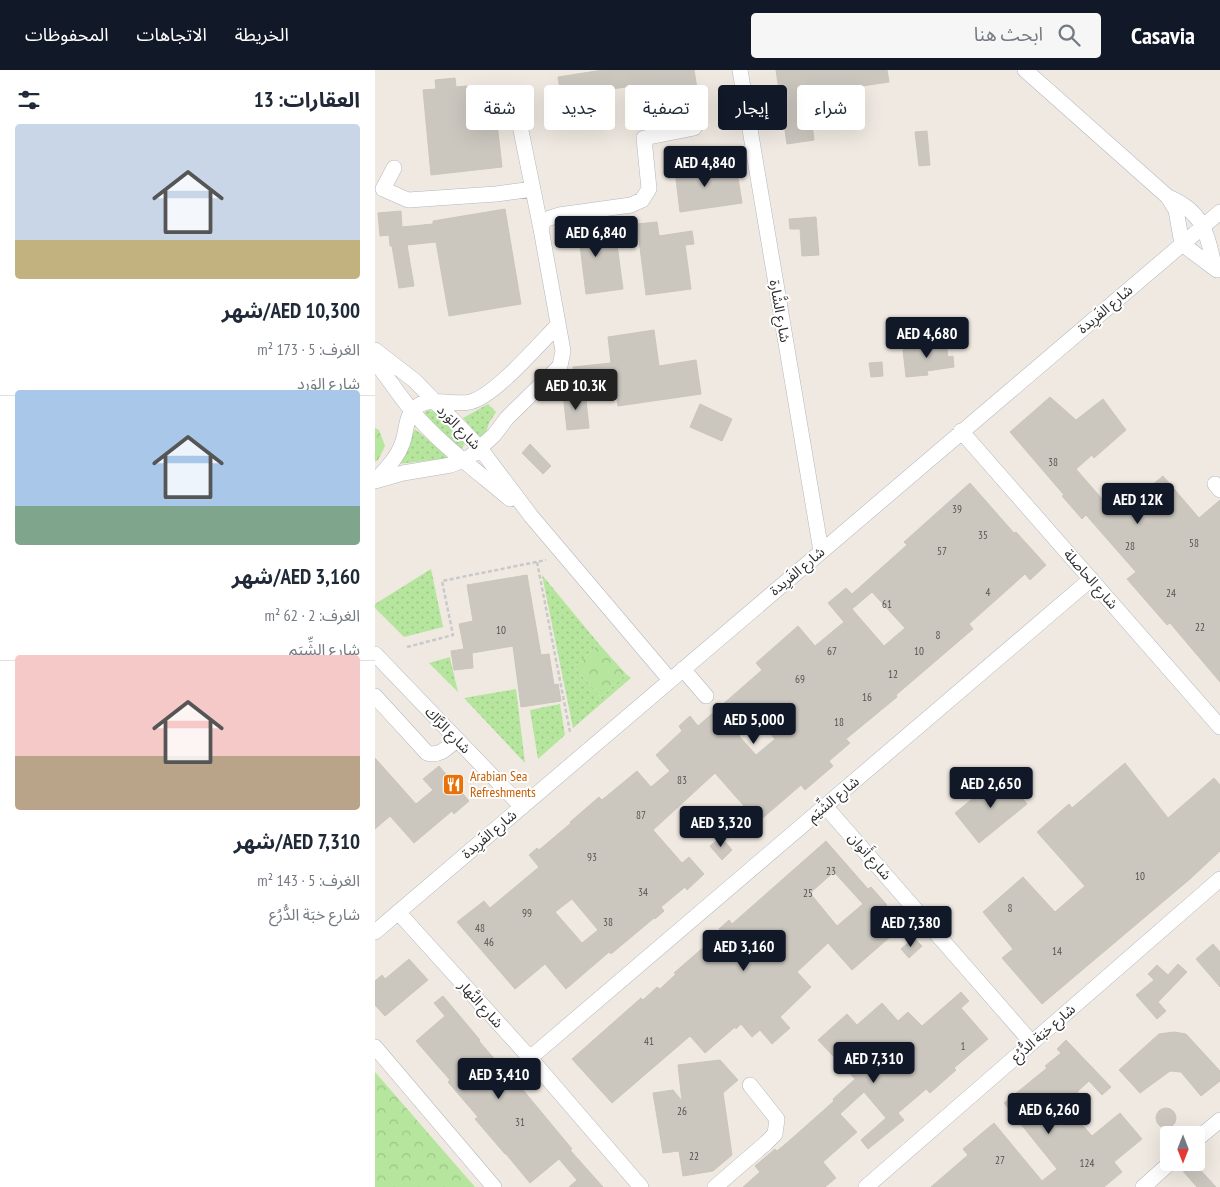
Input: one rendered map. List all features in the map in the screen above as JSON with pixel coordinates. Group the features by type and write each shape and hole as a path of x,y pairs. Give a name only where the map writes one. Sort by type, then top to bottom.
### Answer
{"street":[{"name":"شارع الشَّارة","path":"740,70 821,551"},
{"path":"1025,70 1168,197 1175,210 1182,244 1217,270"},
{"path":"375,481 403,473 451,465 470,457 494,435 507,418 559,366 563,351 521,130"},
{"path":"541,229 544,220 559,215 631,205 642,200 649,189 644,138 684,130"},
{"path":"394,168 383,190 409,200 496,194 533,189"},
{"path":"1168,197 1181,202 1190,209 1203,226 1217,270"},
{"name":"شارع الفَرِيدة","path":"375,932 1220,212"},
{"path":"375,481 396,457 403,442 412,411 421,404 470,402 492,392 558,325"},
{"name":"شارع الوَرد","path":"375,350 415,381 479,447 531,516 670,680"},
{"name":"شارع الوَرد","path":"375,361 412,411 463,460 531,516"},
{"name":"شارع الحاصلة","path":"961,431 1220,727"},
{"name":"شارع الشِّيَم","path":"529,1058 1091,579"},
{"name":"شارع الرَّاك","path":"375,654 522,807"},
{"path":"683,669 707,696"},
{"path":"375,696 427,753 438,754 457,739"},
{"name":"شارع أَنوان","path":"825,806 1032,1043"},
{"name":"شارع خبَة الدُّرُع","path":"866,1187 1220,879"},
{"name":"شارع النَّهار","path":"398,912 641,1187"},
{"path":"375,1046 494,1187"},
{"path":"715,1187 775,1134 777,1119 750,1085"},
{"path":"1205,1132 1220,1120"},
{"path":"1143,1187 1161,1171"}],"path":[{"path":"407,647 453,635 442,581 546,560"},
{"path":"537,562 570,732"}],"green space":[{"path":"488,404 496,412 489,423 483,441 463,418"},
{"path":"430,410 439,414 463,438 465,443 462,448 459,449 423,414"},
{"path":"375,428 379,430 385,446 375,462"},
{"path":"415,429 450,458 398,464"},
{"path":"431,569 443,627 404,637 375,608 375,604"},
{"path":"542,575 599,644 574,667 601,697 626,674 631,678 573,728"},
{"path":"599,644 626,674 601,697 574,667"},
{"path":"450,658 458,692 429,663"},
{"path":"516,689 525,763 464,698"},
{"path":"560,704 565,735 538,759 530,710"},
{"path":"375,1072 475,1187 375,1187"}],"building":[{"path":"603,70 694,70 696,85 625,85 625,87 615,88 615,85 559,85 558,77"},
{"path":"776,70 887,70 889,82 865,86 797,85 797,130 813,130 814,140 787,144 785,130 787,130 787,85 778,85"},
{"path":"455,78 456,87 466,86 466,130 498,130 502,167 431,175 423,90 436,89 435,80"},
{"path":"927,131 930,165 919,166 915,132"},
{"path":"688,161 689,170 710,167 712,176 737,172 742,203 680,212 674,163"},
{"path":"505,209 521,304 449,316 436,242 407,245 414,286 399,288 389,235 380,236 378,213 401,211 402,227 433,224 433,221"},
{"path":"816,217 819,255 802,256 800,229 790,229 789,219"},
{"path":"591,220 594,240 616,237 623,289 586,294 579,237 563,240 561,224"},
{"path":"657,222 659,236 692,231 694,244 685,245 691,289 646,295 637,224"},
{"path":"654,330 659,366 696,360 701,394 618,406 614,380 575,384 573,367 611,363 608,337"},
{"path":"946,341 948,357 953,356 954,367 927,371 928,375 906,377 903,350"},
{"path":"882,362 883,376 871,377 869,363"},
{"path":"585,391 589,428 567,430 563,393"},
{"path":"1050,397 1076,420 1103,399 1126,430 1094,458 1092,455 1076,469 1116,515 1163,476 1199,518 1220,500 1220,682 1170,623 1167,625 1127,579 1136,572 1086,515 1082,519 1010,432"},
{"path":"700,404 732,419 722,441 690,427"},
{"path":"530,444 551,466 543,474 522,453"},
{"path":"970,483 1014,533 1016,532 1046,565 1030,580 1025,574 969,624 973,629 896,695 897,697 846,739 850,743 829,761 833,766 805,790 801,785 758,822 715,773 653,830 682,863 689,857 704,874 687,890 685,887 661,907 664,911 655,919 611,954 609,952 566,989 545,964 515,989 457,922 484,901 490,908 539,867 529,855 537,848 539,850 599,797 602,800 637,771 651,787 670,771 656,755 682,731 679,726 690,716 698,726 762,670 756,663 798,626 815,646 844,622 828,603 846,588 852,594 907,545 904,542","holes":["872,592 905,628 884,646 852,609","758,719 775,739 756,755 739,736","572,899 598,930 582,943 555,912"]},
{"path":"527,575 541,655 549,654 554,685 558,684 561,701 521,707 513,646 472,653 473,668 454,670 451,651 464,649 459,624 473,621 467,585"},
{"path":"375,758 416,804 433,790 423,779 439,766 469,801 454,814 452,811 414,843 390,816 375,829"},
{"path":"1125,763 1168,818 1214,778 1220,785 1220,851 1190,879 1042,1004 1002,958 1013,949 983,912 1023,877 1055,912 1085,886 1037,832 1069,804 1072,808"},
{"path":"1003,774 1027,804 979,843 955,813"},
{"path":"721,837 732,850 722,860 710,846"},
{"path":"826,841 868,889 871,887 887,905 874,917 891,936 852,970 828,943 797,972 811,987 780,1017 790,1028 772,1044 760,1030 752,1037 741,1024 705,1053 690,1036 612,1103 572,1059 641,998 643,1000 657,987 660,989 676,974 674,973 721,932 719,929 729,920 732,924","holes":["834,872 863,904 837,926 810,893"]},
{"path":"914,938 922,946 909,958 901,949"},
{"path":"1213,944 1220,952 1220,987 1196,959"},
{"path":"409,959 428,980 385,1016 375,1005 375,981 382,975 385,979"},
{"path":"1178,964 1187,972 1158,1002 1166,1011 1157,1019 1136,995 1154,980 1148,974 1157,965 1168,975"},
{"path":"961,992 969,1001 961,1008 988,1039 954,1068 956,1070 930,1093 926,1089 898,1113 904,1120 868,1149 861,1140 886,1118 864,1092 840,1114 857,1132 823,1162 836,1178 825,1187 743,1187 760,1172 755,1166 775,1149 777,1151 789,1141 834,1101 833,1099 855,1079 818,1040 847,1014 857,1025 882,1003 898,1021 908,1012 922,1026"},
{"path":"443,996 572,1149 570,1150 603,1187 569,1187 577,1180 559,1159 530,1183 475,1119 478,1117 448,1082 450,1080 416,1041 445,1016 434,1003"},
{"path":"1174,1032 1186,1034 1220,1071 1220,1081 1201,1096 1181,1072 1170,1071 1140,1093 1119,1070 1159,1034"},
{"path":"1066,1040 1111,1087 1102,1095 1089,1081 1078,1091 1076,1118 1092,1136 1120,1113 1142,1139 1114,1162 1122,1172 1104,1187 931,1187 968,1155 963,1149 994,1123 1042,1181 1057,1169 1004,1103 1047,1068 1045,1066 1061,1053 1057,1049"},
{"path":"720,1060 738,1080 723,1093 732,1155 713,1171 683,1176 679,1151 663,1153 653,1093 673,1090 682,1101 678,1065"},
{"path":"1162,1108 1170,1108 1176,1114 1176,1122 1172,1126 1160,1126 1156,1122 1156,1114"},
{"path":"1183,1171 1201,1171 1216,1187 1197,1187"}],"place":[{"name":"Arabian Sea Refreshments","path":"454,784"}]}
